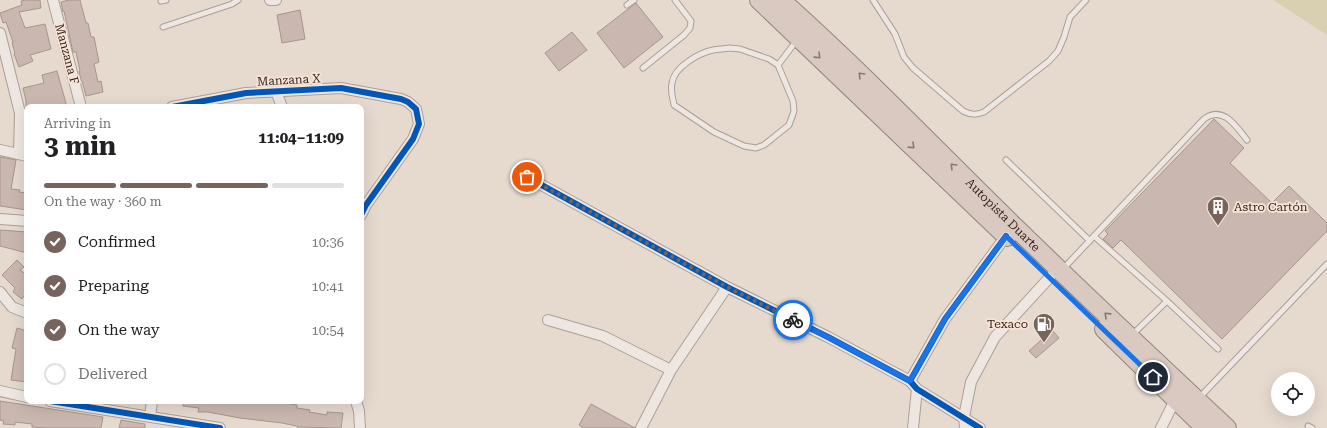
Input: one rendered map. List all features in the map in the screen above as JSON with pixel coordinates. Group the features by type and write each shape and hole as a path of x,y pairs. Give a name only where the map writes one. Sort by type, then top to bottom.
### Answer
{"highway":[{"name":"Autopista Duarte","path":"759,0 1006,236 1055,274 1130,337 1227,428"},
{"name":"Autopista Duarte","path":"790,3 1205,428"}],"street":[{"name":"Manzana F","path":"53,0 80,104"},
{"path":"270,0 276,0"},
{"path":"0,34 20,112 23,155 0,150"},
{"name":"Manzana X","path":"190,104 246,94 341,88 401,99 408,102 416,109 419,124 413,139 364,209"},
{"path":"276,91 281,104"},
{"path":"527,177 727,287 828,337 913,385 980,428"},
{"path":"0,219 24,221"},
{"path":"913,428 913,385 945,319 1006,236"},
{"path":"965,428 964,417 971,382 995,337 1055,274"},
{"path":"641,428 670,370 727,287"},
{"path":"0,292 12,307 24,312"},
{"path":"548,320 603,336 670,370"},
{"path":"0,391 24,396"},
{"path":"1160,428 1176,400"},
{"path":"69,404 220,428"},
{"path":"150,417 152,404"},
{"path":"357,404 360,428"}],"lane":[{"path":"163,26 232,4 238,0"},
{"path":"628,5 634,0"},
{"path":"643,68 684,35 690,28 691,22 675,0"},
{"path":"873,0 895,34 904,57 913,68 963,110 977,115 984,112 1049,61 1058,51 1070,17 1086,0"},
{"path":"778,65 798,38"},
{"path":"729,48 740,49 769,59 778,65 793,101 794,111 789,125 764,145 756,148 744,146 714,132 674,105 671,91 675,73 691,60 703,53 729,48"},
{"path":"1055,274 1095,237 1204,119 1211,114 1220,114 1228,119 1237,127 1247,140"},
{"path":"1006,160 1090,241"},
{"path":"1095,237 1218,349"},
{"path":"1197,400 1327,264"},
{"path":"1130,337 1167,301"}],"shaded area":[{"path":"1273,0 1327,0 1327,35"}],"building":[{"path":"40,0 41,8 19,12 25,28 45,24 51,49 30,55 33,61 19,67 6,22 3,23 0,13 22,5 21,1"},
{"path":"80,0 91,37 94,37 99,62 94,64 98,82 101,81 103,92 86,96 81,81 76,52 73,52 61,2"},
{"path":"636,3 663,37 624,68 597,33"},
{"path":"300,10 305,39 282,43 277,15"},
{"path":"572,32 587,50 559,71 545,53"},
{"path":"57,71 66,104 26,104 23,88 44,83 42,75"},
{"name":"Astro Cartón","path":"1214,119 1244,148 1230,163 1272,203 1289,186 1327,223 1327,231 1222,339 1121,240 1113,248 1103,239 1108,234 1105,231"},
{"path":"0,157 16,160 11,189 20,190 19,192 24,193 24,210 0,206"},
{"path":"0,230 24,232 24,252 0,246"},
{"path":"17,260 24,267 20,270 24,273 24,296 22,299 13,292 15,288 2,275"},
{"path":"17,328 24,330 24,382 11,380 16,349 12,348"},
{"name":"Texaco","path":"1052,330 1059,338 1036,358 1029,351"},
{"path":"0,401 103,417 101,428 45,428 32,427 32,424 15,422 15,425 3,424 4,421 0,420"},
{"path":"183,404 291,404 297,405 297,408 310,410 309,412 327,415 327,412 343,413 341,428 297,427 282,423 240,418 208,412 198,412 199,408 183,406"},
{"path":"591,404 635,428 584,428 579,425"},
{"path":"121,420 145,424 145,428 119,428"}],"cycle path":[{"path":"188,104 246,93 341,88 401,99 408,102 416,109 419,124 413,139 364,209"},
{"path":"527,177 727,287 828,337 910,381 917,389 980,428"},
{"path":"910,381 945,319 1006,236"},
{"path":"69,404 220,428"}],"way so far":[{"path":"527,177 727,287 793,320"}],"place":[{"name":"Astro Cartón","path":"1218,226"},
{"name":"Texaco","path":"1044,344"}],"route":[{"path":"793,320 910,381 945,319 1006,236 1153,377"}]}
